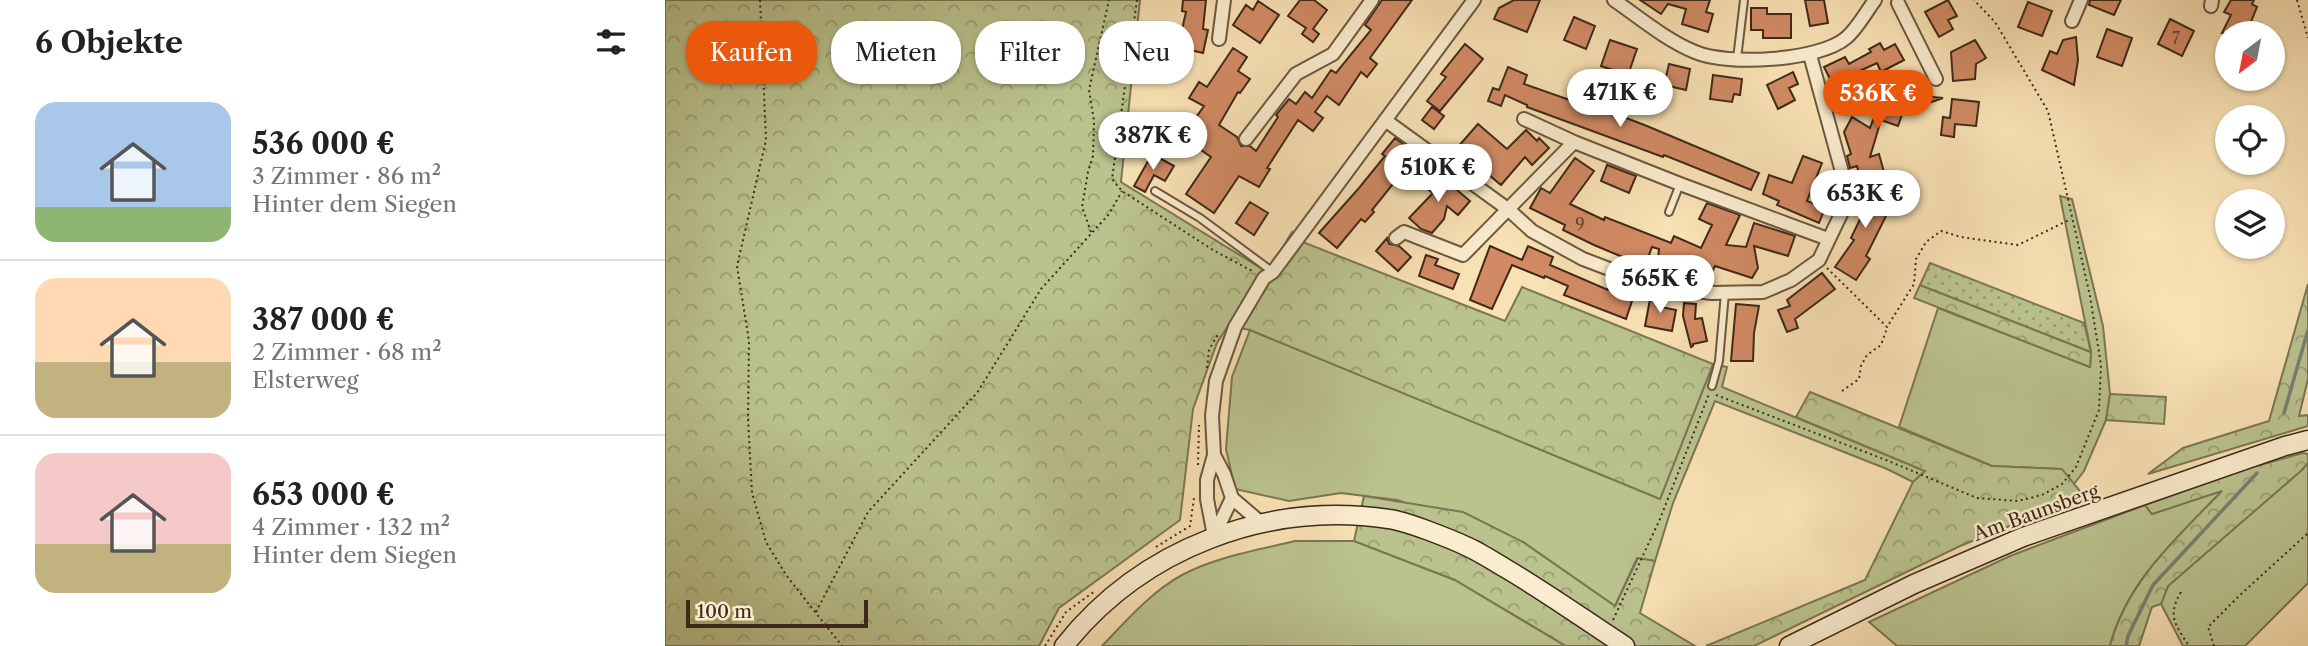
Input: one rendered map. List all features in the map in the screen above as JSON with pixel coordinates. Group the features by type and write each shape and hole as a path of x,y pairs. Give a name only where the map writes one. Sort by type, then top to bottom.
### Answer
{"street":[{"path":"1219,38 1224,0"},
{"path":"1246,139 1296,74 1333,54 1371,0"},
{"path":"1214,536 1207,499 1207,480 1214,455 1212,416 1216,382 1235,327 1264,278 1273,272 1474,0"},
{"path":"1614,0 1667,37 1698,53 1737,59 1810,55 1846,38 1875,0"},
{"path":"2072,21 2081,0"},
{"path":"1898,1 1936,79"},
{"path":"1385,120 1509,210 1532,231 1583,258 1654,286 1725,293 1763,292 1791,280 1818,260 1841,214 1845,183 1810,55"},
{"path":"1524,119 1680,184 1828,239"},
{"path":"1396,238 1404,232 1463,255 1574,142"},
{"name":"Am Baunsberg","path":"1789,646 1914,584 2023,537 2308,440"},
{"path":"1214,455 1232,498 1260,522"},
{"path":"1214,536 1232,498"},
{"path":"1065,646 1117,592 1176,553 1214,536 1260,522 1311,514 1391,519 1469,547 1539,588 1625,646"}],"lane":[{"path":"1737,59 1744,0"},
{"path":"1669,212 1680,184"},
{"path":"1155,191 1200,218 1273,272"},
{"path":"1712,386 1719,361 1725,293"}],"path":[{"path":"760,0 767,140 737,266 749,341 748,419 752,494 766,542 786,575 842,646"},
{"path":"1092,234 1082,207 1093,156 1094,121 1089,90 1109,0"},
{"path":"1137,0 1112,179 1122,191 1213,250 1254,272"},
{"path":"1607,634 1660,519 1710,393 1977,498 2018,500 2042,495 2062,484 2075,467 2099,410 2102,365 2089,296 2048,111 1995,22 1974,0"},
{"path":"2297,0 2308,38"},
{"path":"816,613 868,512 977,393 1041,289 1109,214 1122,191"},
{"path":"1842,391 1859,379 1861,366 1867,355 1881,345 1887,327 1913,284 1916,259 1926,242 1941,231 1961,237 2018,245 2071,219"},
{"path":"1818,260 1887,327"},
{"path":"1206,374 1209,350 1222,328"},
{"path":"1198,466 1199,421"},
{"path":"1150,551 1190,526 1195,490"},
{"path":"2214,646 2208,627 2308,533"},
{"path":"1045,646 1066,612 1098,589"},
{"path":"2181,592 2173,606 2176,626 2189,646"}],"green space":[{"path":"665,0 1140,0 1138,21 1099,21 1099,84 1131,84 1121,182 1264,270 1217,343 1193,409 1180,520 1059,608 1039,646 665,646"},
{"path":"2060,196 2072,199 2103,326 2110,394 2106,420 2084,471 2074,484 2061,469 1992,466 1899,427 1938,308 2090,367 2091,352"},
{"path":"1292,232 1305,243 1505,321 1522,287 1713,364 1660,499 1250,330 1235,327"},
{"path":"1930,263 2084,323 2091,352 1920,285"},
{"path":"2308,284 2308,379 2299,416 2308,415 2308,426 2148,474 2183,448 2269,421"},
{"path":"1920,285 2091,352 2090,367 1914,298"},
{"path":"1250,330 1660,499 1713,364 1727,367 1722,387 1925,471 1913,482 1887,469 1715,401 1673,503 1655,561 1637,558 1615,606 1523,542 1397,500 1341,493 1289,501 1235,489 1226,449 1232,377"},
{"path":"1810,392 1992,466 2062,469 2084,496 1960,546 1754,646 1706,646 1865,580 1913,482 1925,471 1796,417"},
{"path":"2110,394 2166,397 2164,424 2106,420"},
{"path":"2303,453 2308,454 2308,463 2302,470 2168,586 2161,604 2152,607 2139,646 2110,646 2128,601 2141,581 2171,544 2222,491 2152,514 2145,505 2249,468"},
{"path":"2308,463 2308,583 2245,646 2183,646 2161,604 2168,586"},
{"path":"2223,490 2141,580 2118,622 2110,646 1897,646 1869,622 2010,556 2145,505 2152,514"},
{"path":"1364,496 1463,512 1523,542 1615,606 1638,558 1655,561 1640,613 1695,646 1566,646 1455,580 1354,541"},
{"path":"1295,541 1354,541 1455,580 1566,646 1102,646 1149,598 1182,575 1223,559"}],"building":[{"path":"1183,0 1206,0 1203,29 1208,30 1203,53 1194,51 1194,21 1184,21 1186,12 1182,11"},
{"path":"1300,0 1314,0 1327,10 1313,29 1319,34 1313,42 1302,34 1306,28 1288,16"},
{"path":"1382,0 1412,0 1370,58 1377,64 1367,77 1361,72 1339,105 1327,96 1315,112 1323,118 1313,131 1298,120 1267,168 1270,169 1259,187 1239,176 1214,213 1186,194 1211,157 1182,137 1204,106 1189,98 1199,82 1207,87 1233,48 1247,57 1238,71 1250,79 1240,93 1238,92 1219,125 1237,137 1241,146 1250,146 1256,151 1278,117 1276,115 1289,99 1296,104 1305,92 1312,98 1331,70 1336,73 1371,30 1365,25"},
{"path":"1514,0 1540,0 1527,32 1494,19 1499,8"},
{"path":"1640,0 1710,0 1706,12 1713,14 1708,32 1682,24 1686,9 1668,4 1661,14"},
{"path":"1805,0 1824,0 1828,23 1810,26"},
{"path":"1948,0 1957,16 1948,20 1953,29 1939,37 1925,12"},
{"path":"2090,0 2121,0 2114,15 2089,5"},
{"path":"2231,0 2254,0 2252,4 2257,7 2251,21 2228,21 2231,15 2224,12"},
{"path":"1258,1 1279,15 1260,43 1233,25 1246,5 1253,10"},
{"path":"2028,2 2052,11 2042,36 2018,27"},
{"path":"1751,8 1767,8 1767,14 1791,14 1791,38 1763,38 1763,30 1751,30"},
{"path":"1574,17 1595,26 1586,49 1564,40"},
{"path":"2170,19 2194,31 2182,56 2158,44"},
{"path":"2107,29 2132,38 2122,66 2097,57"},
{"path":"2076,37 2078,60 2074,85 2042,70 2050,51 2057,54 2063,40"},
{"path":"1610,40 1637,49 1628,75 1601,66"},
{"path":"1975,40 1986,58 1976,64 1975,79 1953,81 1951,52"},
{"path":"1880,43 1884,50 1895,44 1904,60 1881,72 1877,63 1855,73 1859,80 1836,91 1824,67 1845,57 1849,64 1871,52 1869,49"},
{"path":"1465,44 1483,59 1440,111 1427,101 1446,77 1441,74"},
{"path":"1669,64 1690,69 1686,90 1664,85"},
{"path":"1508,67 1527,75 1524,84 1581,104 1582,101 1759,173 1751,190 1664,155 1663,157 1527,107 1505,95 1501,106 1488,101 1493,88 1499,90"},
{"path":"1793,72 1798,84 1789,88 1795,100 1778,109 1767,85"},
{"path":"1713,75 1742,79 1740,95 1734,94 1732,102 1710,99"},
{"path":"1883,92 1943,98 1903,112 1898,126 1881,120 1870,157 1879,154 1884,172 1860,178 1857,166 1850,168 1847,156 1851,154 1844,132 1852,117 1870,128"},
{"path":"1952,99 1979,102 1976,126 1955,124 1954,137 1941,135 1943,117 1950,118"},
{"path":"1432,107 1444,116 1434,129 1422,120"},
{"path":"1478,124 1507,149 1526,130 1549,148 1532,165 1525,157 1501,185 1457,148"},
{"path":"1395,138 1417,154 1372,210 1374,212 1365,222 1361,219 1337,248 1319,233 1385,156 1382,154"},
{"path":"1152,154 1174,166 1165,181 1154,175 1145,192 1134,186"},
{"path":"1803,156 1822,163 1807,201 1825,208 1819,223 1777,205 1779,201 1763,194 1769,175 1792,183"},
{"path":"1575,158 1594,171 1570,204 1604,220 1605,217 1671,243 1674,236 1701,248 1712,225 1699,219 1707,203 1740,215 1726,245 1746,247 1754,223 1795,236 1788,256 1754,246 1758,268 1752,278 1715,266 1713,270 1691,259 1685,272 1658,259 1659,249 1652,247 1646,263 1633,257 1632,261 1594,245 1563,230 1565,225 1530,208 1541,188 1550,193"},
{"path":"1607,165 1636,176 1629,193 1601,181"},
{"path":"1437,173 1470,201 1458,215 1447,206 1444,219 1432,233 1421,229 1409,218 1433,193 1425,187"},
{"path":"1887,187 1886,216 1866,256 1870,259 1856,280 1835,267 1854,240 1851,238 1865,209 1856,207 1858,188"},
{"path":"1250,202 1268,213 1254,235 1236,223"},
{"path":"1387,238 1389,244 1399,246 1411,257 1398,271 1376,251"},
{"path":"1490,246 1522,260 1528,246 1553,257 1550,265 1608,290 1612,279 1623,284 1621,290 1634,295 1626,319 1564,295 1568,286 1512,265 1492,309 1470,300"},
{"path":"1426,255 1438,259 1435,265 1459,274 1453,289 1419,276"},
{"path":"1822,273 1835,289 1795,319 1798,328 1787,332 1778,310 1790,306 1787,300"},
{"path":"1651,294 1663,296 1661,307 1676,310 1672,331 1645,326"},
{"path":"1684,303 1696,304 1695,319 1702,318 1707,341 1693,344 1691,347 1683,316"},
{"path":"1736,304 1759,306 1753,361 1731,361"}],"waterway":[{"path":"2284,413 2308,330"},
{"path":"2126,646 2128,636 2153,585 2257,473"}]}
